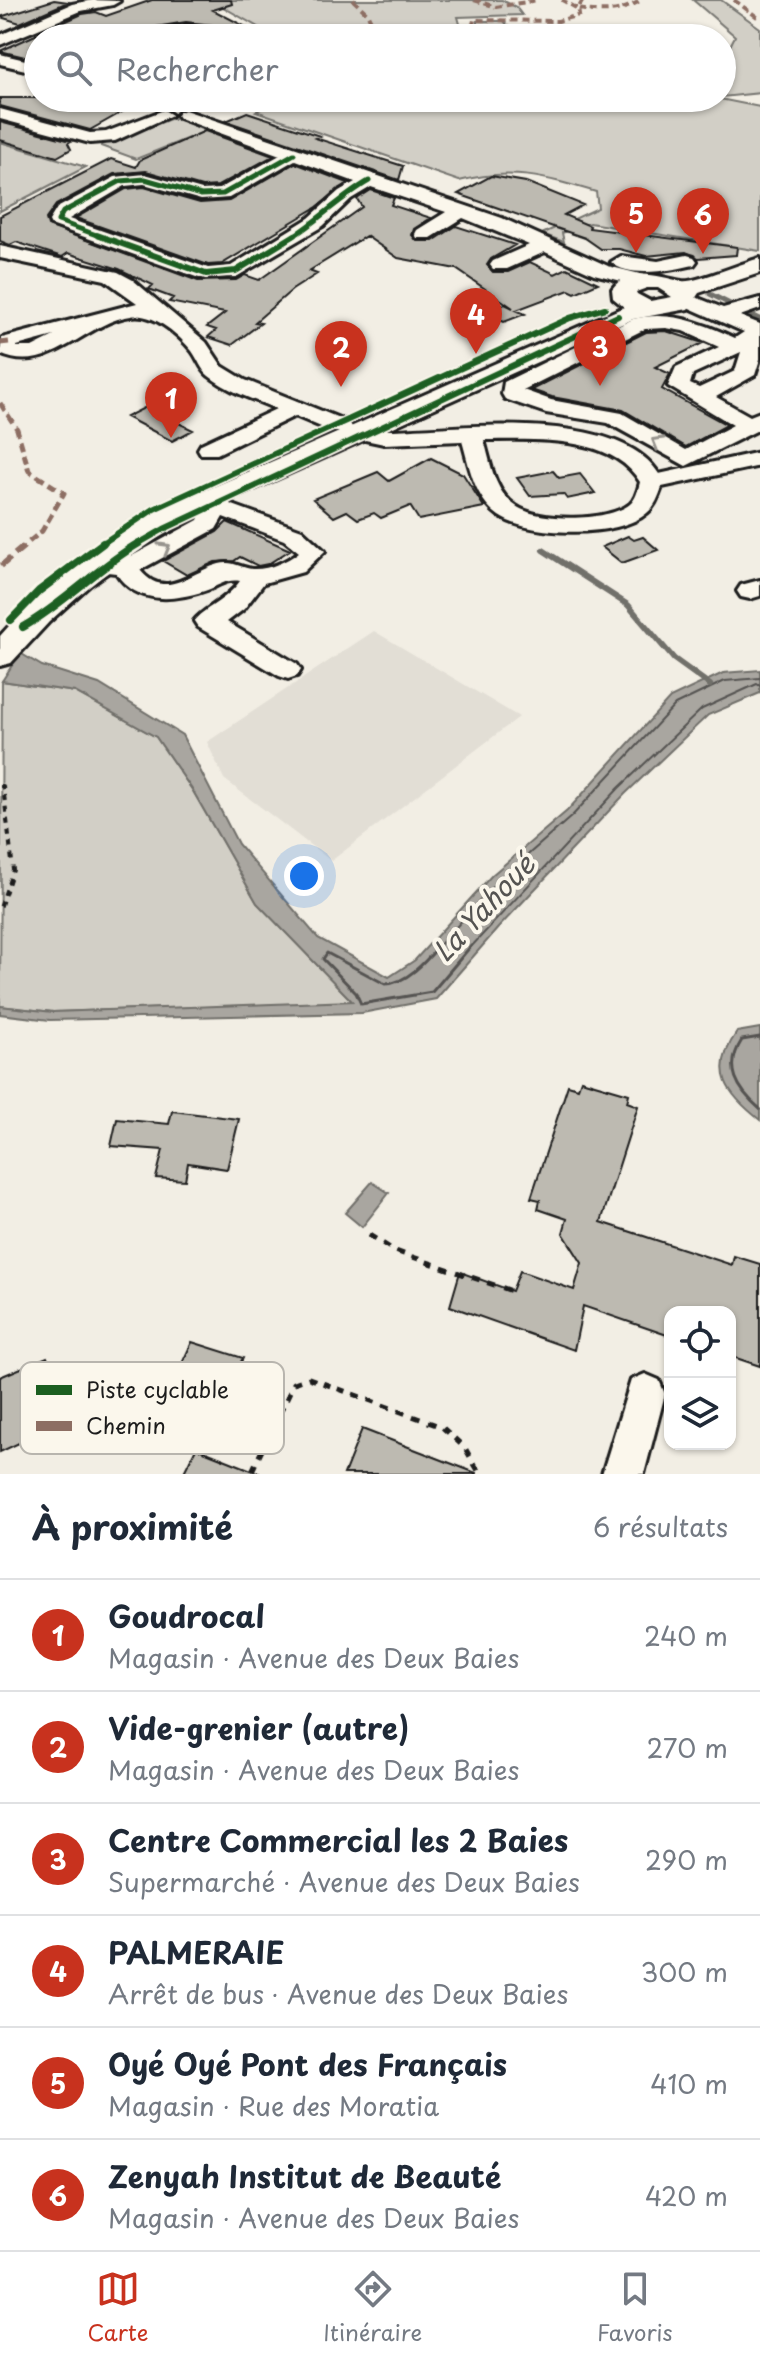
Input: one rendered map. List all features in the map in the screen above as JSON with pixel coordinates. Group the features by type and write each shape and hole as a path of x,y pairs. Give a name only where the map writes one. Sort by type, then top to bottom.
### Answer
{"main road":[{"path":"0,656 11,627 40,592 82,559 156,510 624,314 654,295 697,285 760,262"},
{"path":"11,627 171,516 220,500 350,430"}],"street":[{"path":"37,24 77,7 113,1"},
{"path":"0,40 24,30"},
{"path":"0,59 24,65"},
{"path":"0,114 90,138 109,137 153,112"},
{"path":"199,112 294,154 461,211 546,244 654,295 735,310 759,332"},
{"path":"294,154 223,194 201,195 145,179 121,181 63,212 58,221 216,275 236,271 316,222 345,195 369,181"},
{"path":"424,234 461,211"},
{"path":"500,265 546,244"},
{"path":"0,252 111,276 126,284 199,346 214,370 237,385 350,430 390,439 471,434 571,439 604,445 639,462 652,482 648,497 637,511 607,522 546,523 519,519 486,490 476,464 477,451 471,434"},
{"path":"595,267 602,260 658,267 687,261"},
{"path":"91,321 132,309 158,311"},
{"path":"736,347 691,324 640,323 512,387 513,394 546,406 614,418 686,459 755,422"},
{"path":"755,422 679,386 683,371 736,347 759,332"},
{"path":"699,397 744,375 759,332"},
{"path":"209,449 295,408"},
{"path":"652,482 760,459"},
{"path":"92,568 138,563 208,524 220,500 293,535 313,551 303,563 288,570 255,577 227,571 205,583 184,586 171,593 151,590 129,578 124,565"},
{"path":"255,577 247,593 221,616 207,621 288,670"},
{"path":"623,1474 645,1394"}],"path":[{"path":"0,786 3,786 13,870 0,908"},
{"path":"369,1235 395,1251 512,1291"},
{"path":"284,1404 294,1383 309,1378 442,1427 465,1448 480,1474"},
{"path":"252,1471 260,1454"}],"shaded area":[{"path":"211,0 502,0 516,7 522,15 458,17 460,24 253,24"},
{"path":"693,0 721,0 760,28 760,93 736,96 736,24 721,24"},
{"path":"477,21 504,21 506,24 477,24"},
{"path":"736,102 760,107 760,251 590,223 562,233 564,242 542,234 598,208 596,192 512,174 459,181 259,112 736,112"},
{"path":"170,119 178,119 206,131 136,159 101,146 102,142 120,139"},
{"path":"0,142 86,167 0,211"},
{"path":"374,631 519,717 331,861 224,779 207,742"},
{"path":"2,681 75,692 156,737 193,791 257,903 353,1002 53,1012 0,1006"}],"water":[{"name":"La Yahoué","path":"20,653 42,666 99,684 182,735 238,844 318,938 389,977 415,960 492,875 567,811 670,698 723,673 760,670 760,693 708,715 625,794 499,927 436,999 362,1013 50,1020 0,1014 0,1006 53,1012 352,1001 257,903 193,791 156,737 75,692 2,681"},
{"path":"760,1028 760,1120 731,1091 723,1071 724,1059 737,1032"},
{"path":"372,1182 389,1193 362,1227 345,1213"}],"building":[{"path":"54,0 68,2 20,23 0,17"},
{"path":"152,0 231,0 232,4 213,10 240,24 60,24 82,14 96,12 106,16"},
{"path":"24,40 24,57 0,51"},
{"path":"0,98 24,98 24,112 122,112 90,130 0,106"},
{"path":"247,112 403,166 399,180 226,121"},
{"path":"0,122 71,141 68,143 71,149 57,157 0,140"},
{"path":"205,131 273,156 218,186 202,187 146,171 114,174 56,205 46,219 48,226 198,281 236,280 245,275 259,280 362,207 357,199 371,190 394,198 391,205 431,218 414,229 412,235 417,241 433,241 456,226 515,245 491,259 487,265 493,272 508,272 530,262 555,274 567,268 598,283 575,293 569,290 516,310 525,314 504,322 485,313 505,304 513,308 456,269 398,258 366,236 309,271 317,274 292,290 255,322 261,323 232,345 208,337 216,330 207,327 225,313 169,302 173,298 149,289 153,285 119,269 68,253 62,257 16,242 10,245 0,241 0,216 111,159 136,167 140,160"},
{"path":"295,163 348,183 317,207 222,264 208,265 76,218 126,189 144,187 200,203 229,201"},
{"path":"491,176 526,182 583,205 564,215 589,228 737,247 736,255 698,258 686,252 646,256 619,249 601,249 585,238 458,194"},
{"path":"666,331 703,343 655,367 670,374 662,389 727,425 686,447 623,410 531,390 646,332"},
{"path":"146,407 193,430 172,441 126,417"},
{"path":"431,458 463,474 484,507 419,520 410,506 381,518 374,513 358,519 347,511 334,517 313,499 378,472 389,481"},
{"path":"553,471 559,478 580,474 595,493 567,499 563,494 530,496 517,478"},
{"path":"227,522 290,550 268,564 258,566 240,557 234,561 215,562 187,575 163,561 217,532"},
{"path":"628,536 634,540 643,537 658,550 622,563 602,547"},
{"path":"581,1080 629,1094 627,1102 638,1106 601,1222 732,1265 734,1256 760,1264 760,1366 736,1358 736,1306 664,1306 664,1334 583,1306 574,1350 450,1306 460,1272 512,1291 520,1271 574,1290 582,1263 563,1233 567,1219 538,1209 540,1200 531,1198 568,1085 578,1088"},
{"path":"172,1111 239,1119 227,1169 188,1163 185,1180 156,1178 163,1150 111,1146 117,1119 169,1124"},
{"path":"192,1342 243,1358 241,1362 183,1362"},
{"path":"20,1368 20,1443 0,1452 0,1377"},
{"path":"362,1429 476,1473 476,1474 344,1474"},
{"path":"193,1454 211,1454 259,1473 259,1474 183,1474"}],"waterway":[{"path":"710,294 760,319"},
{"path":"543,550 628,605 674,659 710,685"}],"marked path":[{"path":"353,0 367,13 372,24"},
{"path":"474,0 496,7 538,0"},
{"path":"473,24 474,20 485,19 558,21 579,15 578,9 562,0"},
{"path":"583,0 578,9 595,12 627,8 641,0"},
{"path":"734,0 760,19"},
{"path":"0,343 9,342"},
{"path":"0,403 17,429 29,471 64,493 42,531 1,566"}],"cycle path":[{"path":"294,154 223,194 201,195 145,179 121,181 63,212 58,221 206,274 236,271 316,222 345,195 369,181"},
{"path":"11,620 39,591 154,509 570,318 605,308"},
{"path":"23,627 46,614 119,555 164,529 618,316"}],"place":[{"name":"Oyé Oyé Pont des Français","path":"636,253"},
{"name":"Zenyah Institut de Beauté","path":"703,254"},
{"name":"PALMERAIE","path":"476,354"},
{"name":"Centre Commercial les 2 Baies","path":"600,386"},
{"name":"Vide-grenier (autre)","path":"341,387"},
{"name":"Goudrocal","path":"171,438"}]}
